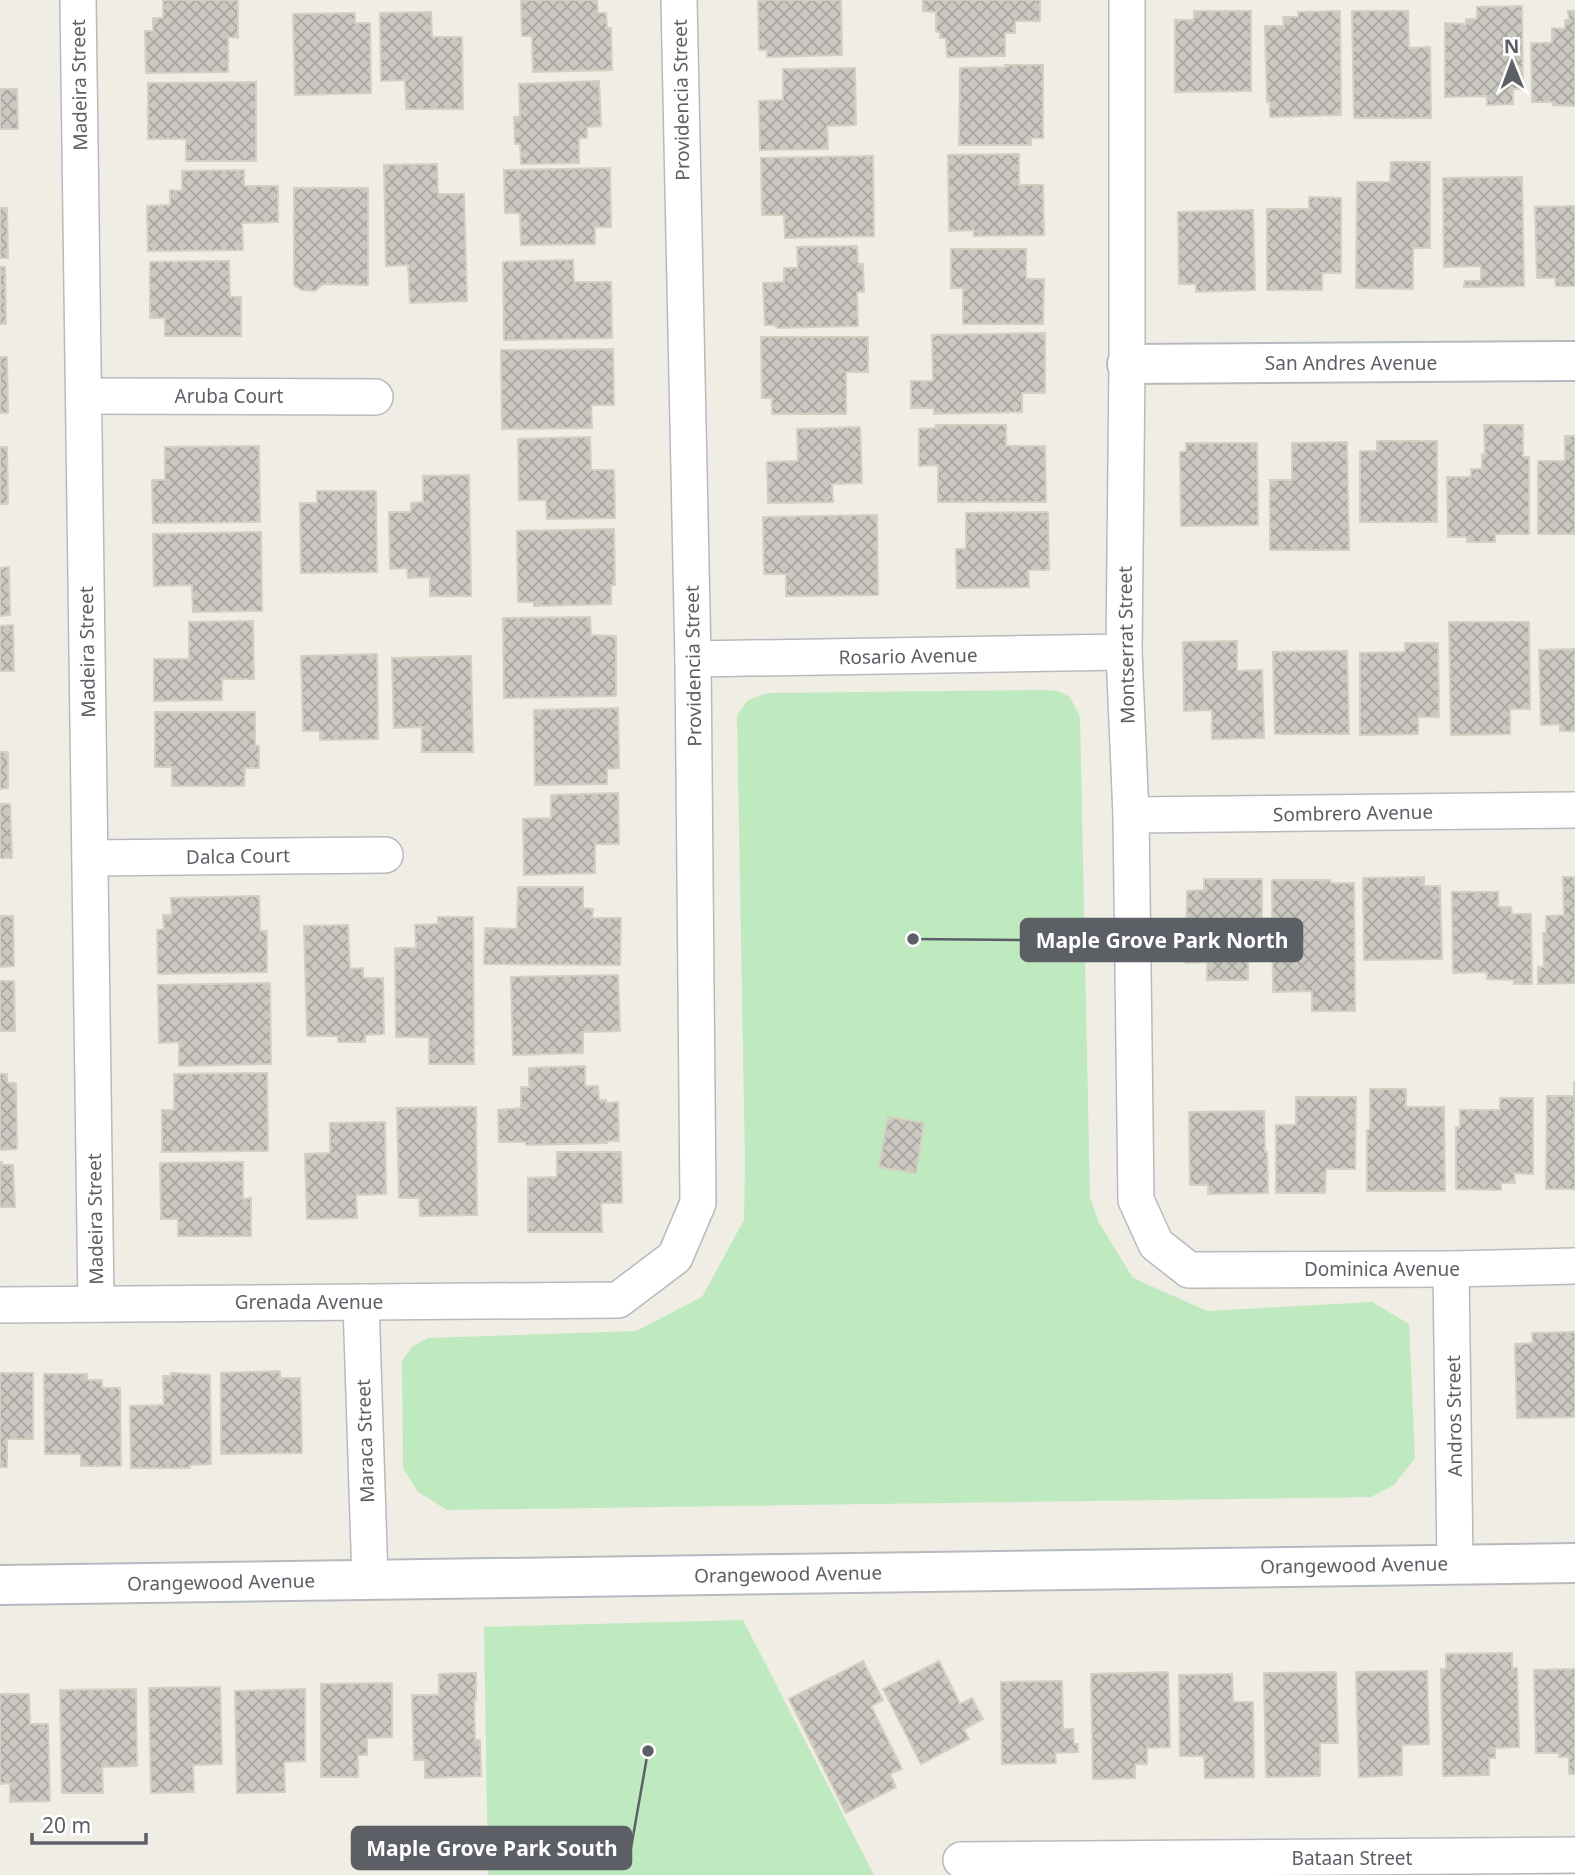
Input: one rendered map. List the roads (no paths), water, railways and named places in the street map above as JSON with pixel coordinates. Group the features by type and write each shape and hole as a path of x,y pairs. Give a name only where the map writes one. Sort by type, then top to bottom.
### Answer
{"street":[{"name":"Madeira Street","path":"78,0 96,1304"},
{"name":"Providencia Street","path":"618,1300 675,1257 698,1202 693,659 679,0"},
{"name":"Montserrat Street","path":"1127,0 1124,652 1131,815 1136,1200 1156,1244 1189,1270"},
{"name":"San Andres Avenue","path":"1127,364 1575,361"},
{"name":"Aruba Court","path":"84,396 375,397"},
{"name":"Rosario Avenue","path":"693,659 1124,652"},
{"name":"Sombrero Avenue","path":"1131,815 1575,810"},
{"name":"Dalca Court","path":"90,858 385,855"},
{"name":"Dominica Avenue","path":"1189,1270 1575,1266"},
{"name":"Andros Street","path":"1451,1269 1455,1564"},
{"name":"Grenada Avenue","path":"0,1305 618,1300"},
{"name":"Maraca Street","path":"361,1302 370,1580"},
{"name":"Orangewood Avenue","path":"0,1585 1575,1563"},
{"name":"Bataan Street","path":"961,1860 1472,1866 1575,1855"}],"place":[{"name":"Maple Grove Park North","path":"913,939"},
{"name":"Maple Grove Park South","path":"648,1751"}]}
